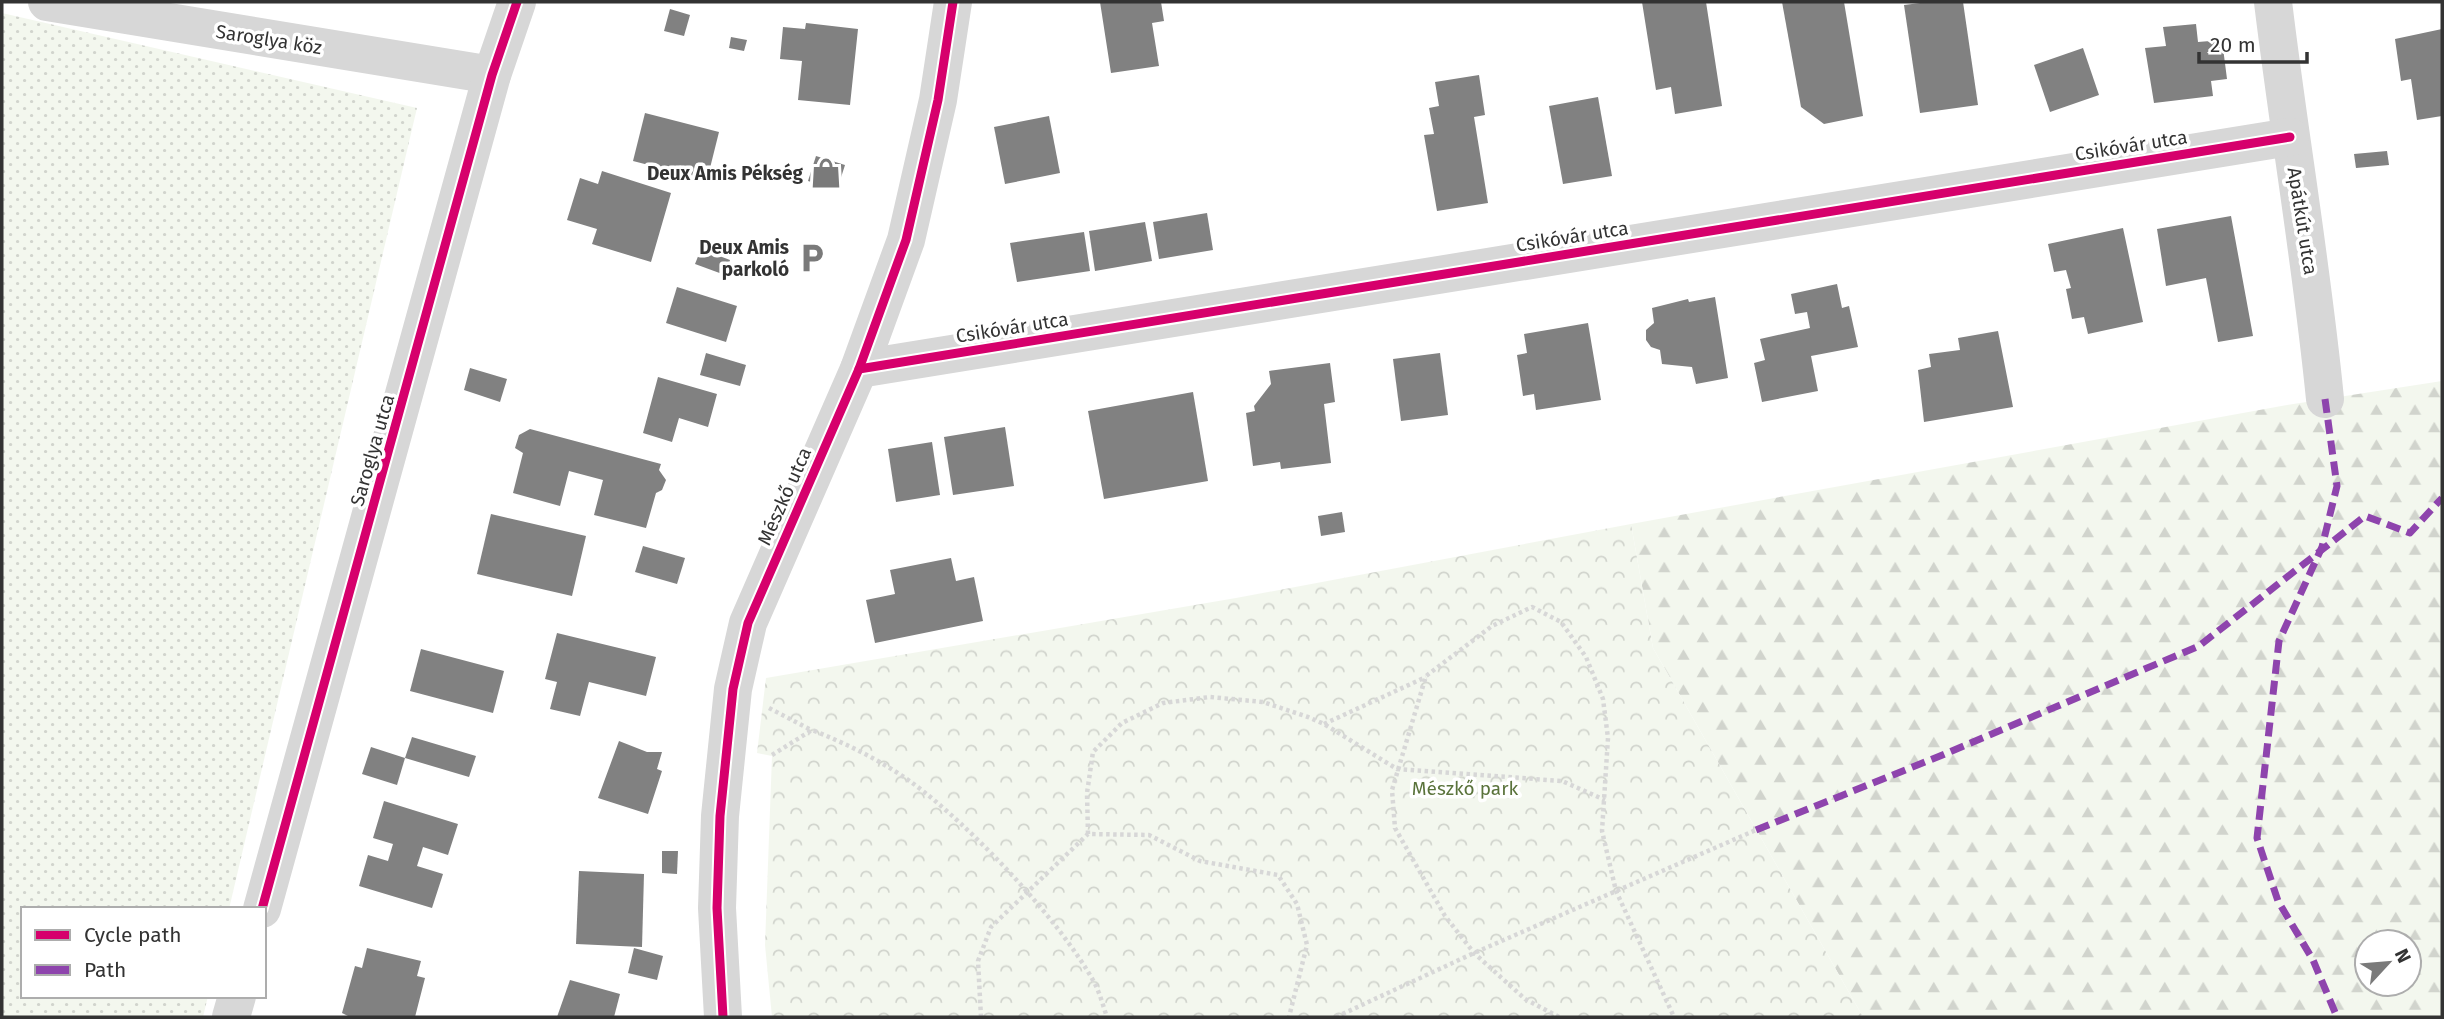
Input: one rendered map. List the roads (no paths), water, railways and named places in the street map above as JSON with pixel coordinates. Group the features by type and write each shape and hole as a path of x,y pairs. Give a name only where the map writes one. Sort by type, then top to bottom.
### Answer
{"street":[{"name":"Saroglya köz","path":"47,2 492,75"},
{"name":"Saroglya utca","path":"263,907 492,75 517,2"},
{"name":"Mészkő utca","path":"723,1017 717,908 720,816 733,689 748,622 859,369 906,240 938,100 953,2"},
{"name":"Apátkút utca","path":"2273,2 2290,137 2312,272 2325,399"},
{"name":"Csikóvár utca","path":"859,369 2290,137"},
{"path":"231,1017 236,998"}],"place":[{"name":"Deux Amis Pékség","path":"826,173"},
{"name":"Deux Amis parkoló","path":"812,258"}],"park label":[{"name":"Mészkő park","path":"1465,788"}]}
